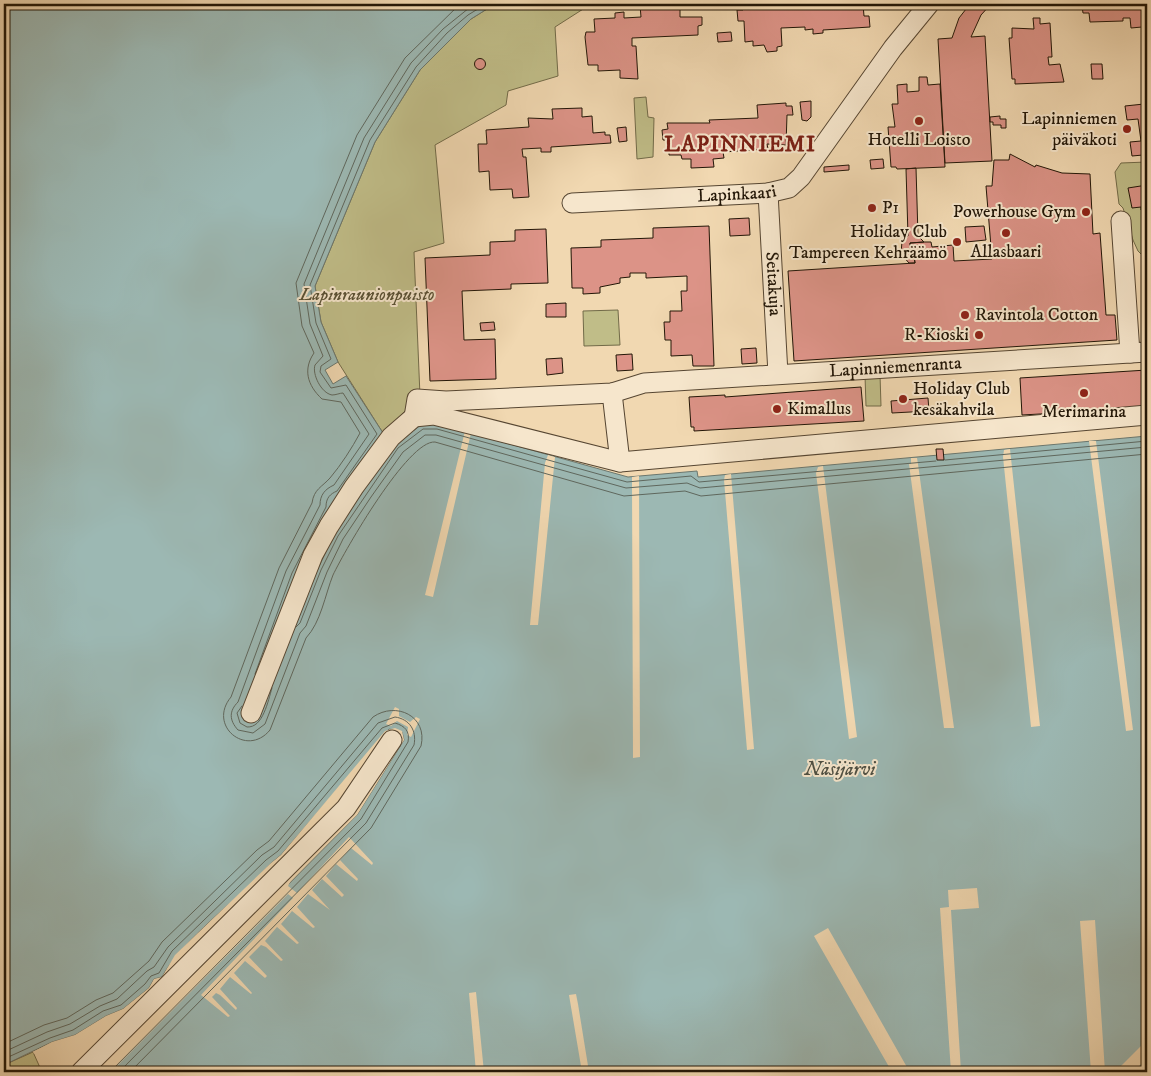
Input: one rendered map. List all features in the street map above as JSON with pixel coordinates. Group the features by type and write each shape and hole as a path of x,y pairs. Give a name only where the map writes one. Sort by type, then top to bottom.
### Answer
{"street":[{"name":"Lapinkaari","path":"572,203 768,193 789,188 801,176 893,48 928,4"},
{"name":"Seitakuja","path":"768,193 778,374"},
{"path":"1121,221 1138,352"},
{"name":"Lapinniemenranta","path":"414,417 417,399 446,400 612,393 644,383 1138,352"},
{"path":"612,393 620,462"},
{"path":"251,713 313,555 329,526 377,455 391,437 414,417 434,415 620,462 1147,415"},
{"path":"81,1072 346,808 392,740"}],"green space":[{"name":"Lapinraunionpuisto","path":"495,4 591,4 555,27 558,76 508,91 506,105 435,145 444,243 414,252 420,396 383,433 338,362 321,322 315,286 375,142 420,70 471,19"},
{"path":"646,97 648,117 654,118 653,157 637,159 634,98"},
{"path":"1147,162 1147,260 1138,251 1123,208 1119,204 1115,172 1121,163"},
{"path":"618,310 620,345 584,346 583,311"},
{"path":"880,375 881,406 866,406 865,376"},
{"path":"33,1052 42,1072 4,1072 4,1065"}],"water":[{"name":"Näsijärvi","path":"4,4 495,4 471,19 420,70 375,142 315,286 321,322 338,362 325,370 333,384 346,376 383,433 334,505 243,718 248,722 334,534 395,444 421,425 438,424 628,477 697,471 698,477 1147,436 1147,1072 103,1072 357,815 404,740 402,732 389,729 281,855 191,940 169,965 162,977 154,979 149,988 123,1009 106,1016 75,1035 52,1042 4,1065"}],"pier":[{"path":"465,431 471,433 433,597 425,595"},
{"path":"1089,441 1096,441 1133,730 1126,731"},
{"path":"1010,449 1040,726 1031,727 1003,457 1004,450"},
{"path":"548,455 555,457 538,625 530,625 545,463"},
{"path":"911,458 917,458 918,464 954,728 944,728 909,464 911,464"},
{"path":"823,466 857,737 849,739 816,473 818,467"},
{"path":"731,474 754,749 747,750 724,480 725,475"},
{"path":"639,476 640,757 633,758 632,477"},
{"path":"395,707 399,709 399,716 410,722 416,717 420,719 411,737 407,735 408,727 397,721 391,726 386,724"},
{"path":"395,728 402,731 404,740 357,815 291,880 288,886 297,893 349,837 373,863 372,865 351,848 340,860 358,879 357,881 336,864 326,876 344,895 342,897 322,879 312,890 330,910 308,894 297,907 315,927 313,928 292,911 281,924 299,943 297,944 277,927 265,941 283,960 281,961 266,947 261,945 249,957 267,976 265,978 245,961 234,973 252,993 230,977 220,989 237,1008 236,1010 220,995 216,993 212,997 230,1016 228,1017 201,995 293,898 288,894 111,1072 101,1072 355,814 401,739 400,733 394,731 387,733 283,857 271,866 177,957 164,979 156,982 125,1011 107,1018 76,1037 34,1054 33,1052 52,1042 75,1035 106,1016 123,1009 149,988 154,979 162,977 175,955 281,855 385,731"},
{"path":"977,888 979,908 951,910 961,1072 951,1072 940,908 949,907 948,890"},
{"path":"1095,920 1105,1072 1091,1072 1080,921"},
{"path":"828,928 908,1069 906,1072 892,1072 814,936"},
{"path":"476,992 484,1072 476,1072 469,993"},
{"path":"576,994 589,1072 582,1072 569,995"},
{"path":"1147,1040 1147,1058 1133,1072 1115,1072"}],"building":[{"path":"680,4 680,17 702,17 702,25 698,26 698,35 632,38 632,46 636,46 638,79 620,78 620,70 598,71 598,65 588,65 585,37 586,32 595,32 594,19 615,18 615,13 624,12 624,18 641,17 640,5"},
{"path":"743,4 863,4 864,16 869,16 870,27 823,30 823,33 813,34 813,29 805,30 805,27 781,28 782,46 777,47 777,51 767,52 764,45 753,46 753,41 745,42 744,21 738,21 737,10 743,10"},
{"path":"970,4 991,4 981,15 971,37 985,36 992,161 945,163 938,39 952,38 959,18"},
{"path":"1092,4 1146,4 1147,30 1143,31 1142,27 1131,28 1130,18 1123,18 1123,21 1090,22 1089,13 1083,13 1082,6 1092,6"},
{"path":"1033,18 1040,18 1040,24 1050,23 1052,57 1048,57 1049,65 1060,64 1064,82 1015,84 1015,79 1012,79 1009,38 1012,38 1012,28 1034,29"},
{"path":"731,32 732,41 718,42 717,33"},
{"path":"480,58 486,64 480,70 474,64"},
{"path":"1091,64 1102,64 1103,79 1092,79"},
{"name":"Hotelli Loisto","path":"919,77 927,77 928,85 940,84 945,167 897,169 896,167 891,167 888,127 895,127 892,104 898,104 897,85 907,84 907,92 919,91"},
{"path":"811,101 811,117 807,121 802,120 800,102"},
{"path":"1144,101 1147,101 1147,152 1143,152 1143,155 1132,156 1130,142 1141,141 1138,119 1127,120 1125,106 1144,104"},
{"path":"786,103 786,106 792,106 793,115 787,115 786,145 767,144 768,149 723,152 724,158 713,159 714,167 691,168 691,159 682,159 681,155 669,155 669,140 663,140 662,130 668,129 667,123 710,123 709,120 758,118 757,105"},
{"path":"582,108 582,117 592,116 593,133 605,132 605,135 610,135 611,143 551,147 551,152 541,152 541,148 522,149 523,157 526,157 529,197 513,198 512,189 490,190 489,171 479,172 478,144 487,144 486,130 529,127 528,118 553,119 552,109"},
{"path":"1000,116 1000,119 1006,119 1006,128 1001,128 1001,125 993,125 993,122 990,122 990,117"},
{"path":"626,127 627,141 619,142 617,128"},
{"path":"1010,154 1035,167 1036,165 1062,173 1090,174 1093,234 1100,233 1106,315 1115,315 1117,340 794,361 788,271 915,263 914,256 911,256 910,243 924,242 931,242 932,247 953,245 954,261 992,259 986,186 992,186 994,160 1009,160"},
{"path":"883,159 884,168 871,169 870,160"},
{"path":"849,165 849,170 824,172 824,167"},
{"path":"916,168 918,236 924,242 910,243 911,256 914,256 915,263 909,263 901,254 902,241 908,236 906,169"},
{"path":"1147,185 1147,209 1141,210 1141,207 1132,208 1128,188"},
{"path":"749,218 750,235 730,236 729,219"},
{"path":"709,226 714,366 693,366 692,355 671,356 671,340 665,340 664,322 670,322 670,311 682,311 681,291 687,291 687,276 646,278 646,273 630,273 630,277 620,278 620,283 600,287 600,293 583,294 583,288 572,288 571,248 601,247 601,240 653,238 653,228"},
{"path":"984,226 986,240 966,242 965,227"},
{"path":"546,229 548,283 511,284 511,289 462,291 464,340 495,339 496,379 430,381 425,258 490,255 490,242 515,241 515,230"},
{"path":"566,303 566,317 546,317 546,304"},
{"path":"494,322 495,330 481,331 480,323"},
{"path":"756,348 757,363 742,364 741,349"},
{"path":"632,354 633,370 617,371 616,355"},
{"path":"562,358 563,373 547,375 546,359"},
{"name":"Merimarina","path":"1147,370 1147,408 1022,415 1020,378"},
{"name":"Kimallus","path":"861,387 864,421 694,431 694,427 691,427 689,397 725,395 725,397"},
{"path":"928,398 929,411 892,413 891,401"},
{"path":"936,449 943,449 944,460 937,460"}],"place":[{"name":"Hotelli Loisto","path":"919,121"},
{"name":"Lapinniemen päiväkoti","path":"1127,129"},
{"name":"P1","path":"872,208"},
{"name":"Powerhouse Gym","path":"1086,212"},
{"name":"Allasbaari","path":"1006,233"},
{"name":"Holiday Club Tampereen Kehräämö","path":"957,242"},
{"name":"Ravintola Cotton","path":"965,315"},
{"name":"R-Kioski","path":"979,335"},
{"name":"Merimarina","path":"1084,393"},
{"name":"Holiday Club kesäkahvila","path":"903,399"},
{"name":"Kimallus","path":"777,409"}],"district":[{"name":"LAPINNIEMI","path":"740,144"}]}
